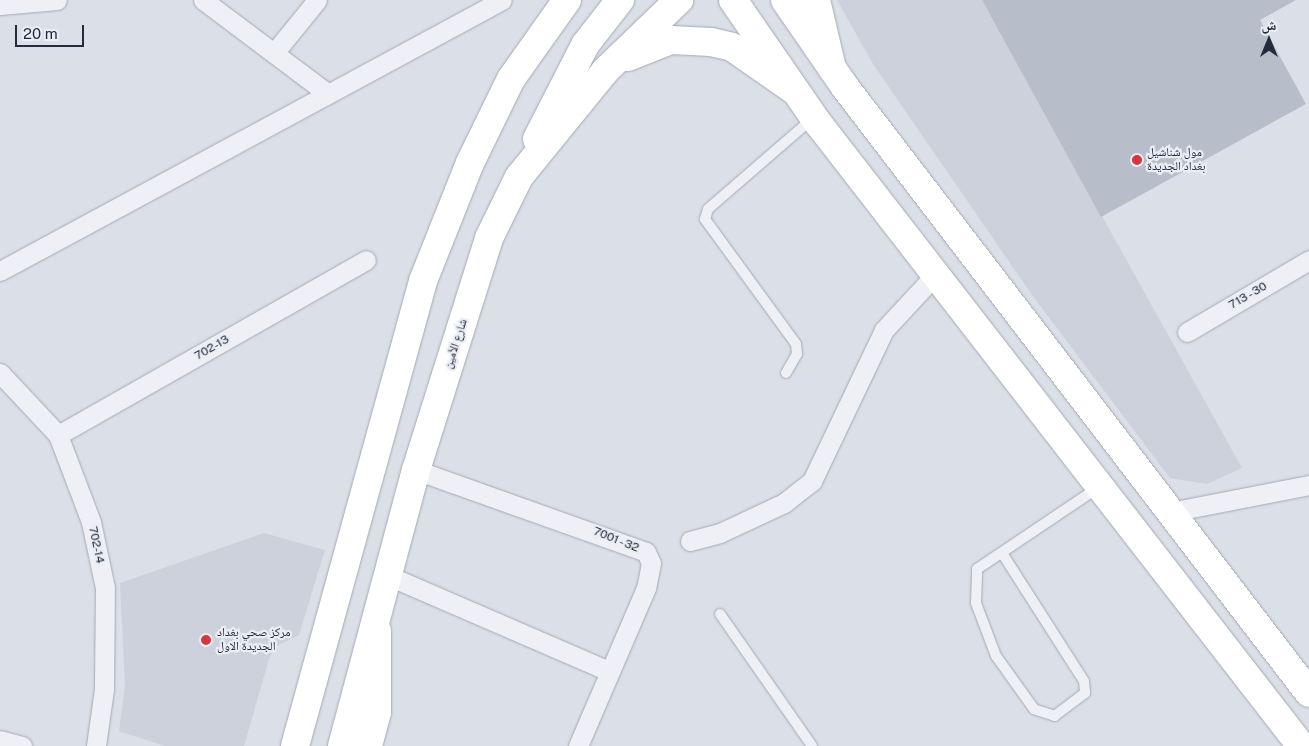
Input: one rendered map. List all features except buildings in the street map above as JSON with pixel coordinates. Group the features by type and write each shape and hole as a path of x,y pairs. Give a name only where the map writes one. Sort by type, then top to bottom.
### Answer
{"main road":[{"path":"295,746 423,281 470,163 511,79 567,0"},
{"path":"520,177 585,45 620,0"},
{"name":"شارع الأمين","path":"342,746 416,470 489,238 520,177 605,71 679,0"},
{"path":"733,0 814,118 1301,746"},
{"path":"785,0 832,68 1309,693"},
{"path":"816,0 832,68"},
{"path":"605,71 653,44 711,42 732,47 795,91"},
{"path":"368,746 377,712 377,621"}],"street":[{"path":"0,5 57,0"},
{"path":"203,0 328,94"},
{"path":"274,53 316,0"},
{"path":"0,271 502,0"},
{"name":"702-13","path":"58,435 366,260"},
{"name":"713 - 30","path":"1187,332 1309,260"},
{"path":"690,541 720,533 784,502 812,481 884,330 935,275"},
{"name":"702-14","path":"0,373 58,435 91,522 105,588 104,690 96,746"},
{"name":"7001 - 32","path":"416,470 646,552 651,563 646,588 578,746"},
{"path":"1170,512 1309,486"},
{"path":"389,576 609,671"},
{"path":"0,740 22,746"}],"lane":[{"path":"786,373 797,354 796,344 705,219 708,210 814,118"},
{"path":"1002,553 1084,681 1085,693 1055,716 1034,709 996,656 976,603 977,569 1100,487"},
{"path":"720,614 812,746"}],"shaded area":[{"path":"837,0 982,0 1242,468 1207,484 1170,478 1032,295 873,64"},
{"name":"مركز صحي بغداد الجديدة الاول","path":"264,533 325,550 299,635 277,646 269,659 244,746 165,746 119,731 125,686 120,583"}],"place":[{"name":"مول شناشيل بغداد الجديدة","path":"1137,160"},
{"name":"مركز صحي بغداد الجديدة الاول","path":"206,640"}]}
